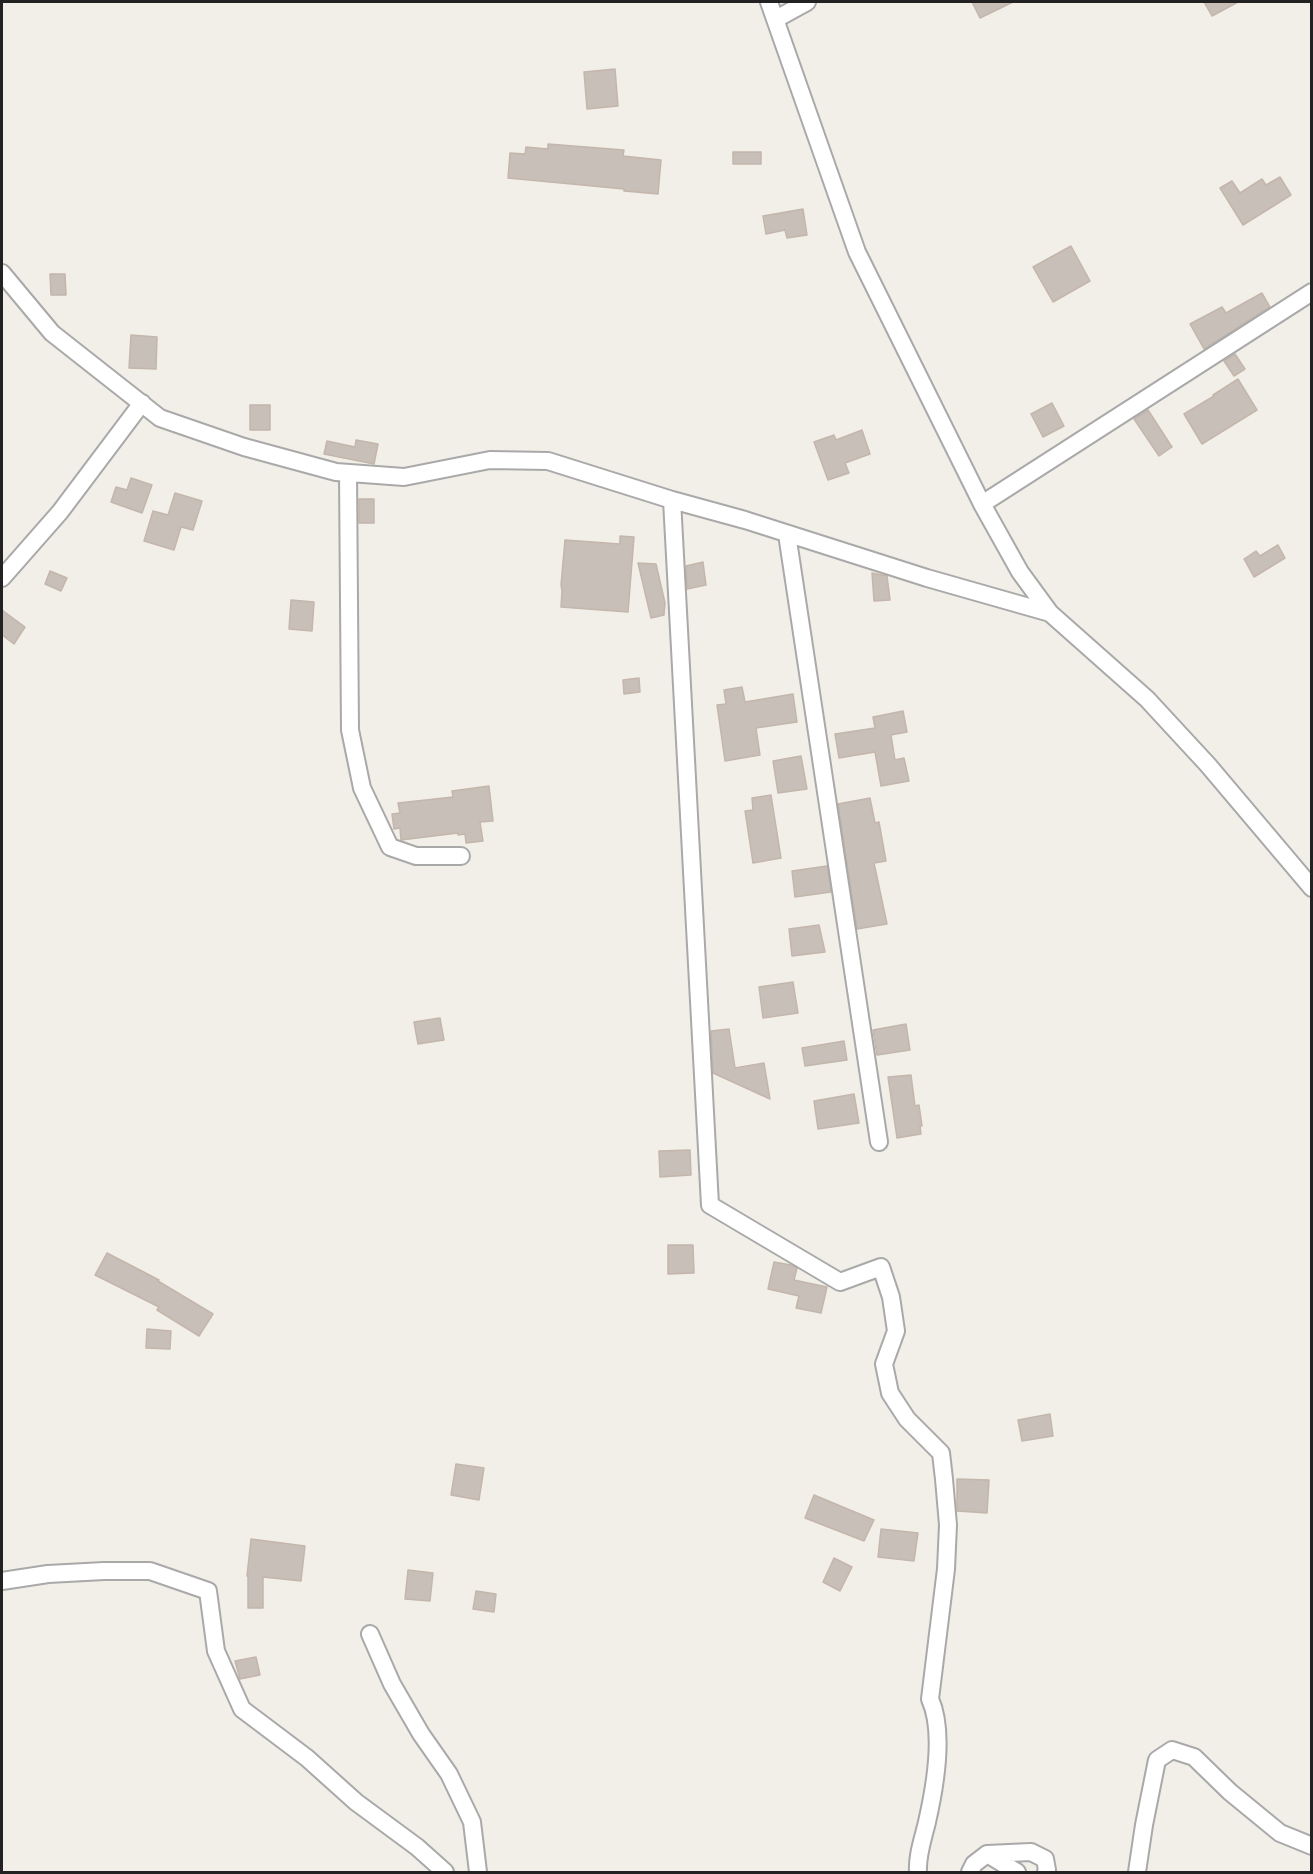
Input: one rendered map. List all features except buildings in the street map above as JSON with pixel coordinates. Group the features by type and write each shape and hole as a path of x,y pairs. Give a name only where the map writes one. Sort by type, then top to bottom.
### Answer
{"street":[{"path":"769,2 857,252 982,504 1020,572 1050,613 1147,699 1208,765 1311,888"},
{"path":"776,19 807,2"},
{"path":"2,273 52,333 160,418 244,447 336,472 404,477 490,460 548,461 927,578 1050,613"},
{"path":"982,504 1311,292"},
{"path":"2,578 60,512 142,404"},
{"path":"348,473 350,730 362,789 390,847 416,856 461,856"},
{"path":"672,500 710,1205 840,1282 881,1267 891,1297 896,1331 884,1364 890,1393 907,1419 941,1454 948,1525 946,1569 930,1699 935,1710 938,1762 918,1872"},
{"path":"788,534 879,1142"},
{"path":"2,1581 48,1574 104,1570 150,1571 208,1591 216,1652 242,1709 307,1758 356,1802 417,1847 445,1872"},
{"path":"370,1634 392,1684 421,1734 449,1773 472,1822 478,1872"},
{"path":"1137,1872 1157,1760 1172,1750 1194,1757 1230,1792 1280,1833 1311,1846"},
{"path":"970,1872 974,1864 987,1854 1031,1852 1045,1859 1046,1872"},
{"path":"987,1854 1017,1872"}]}
